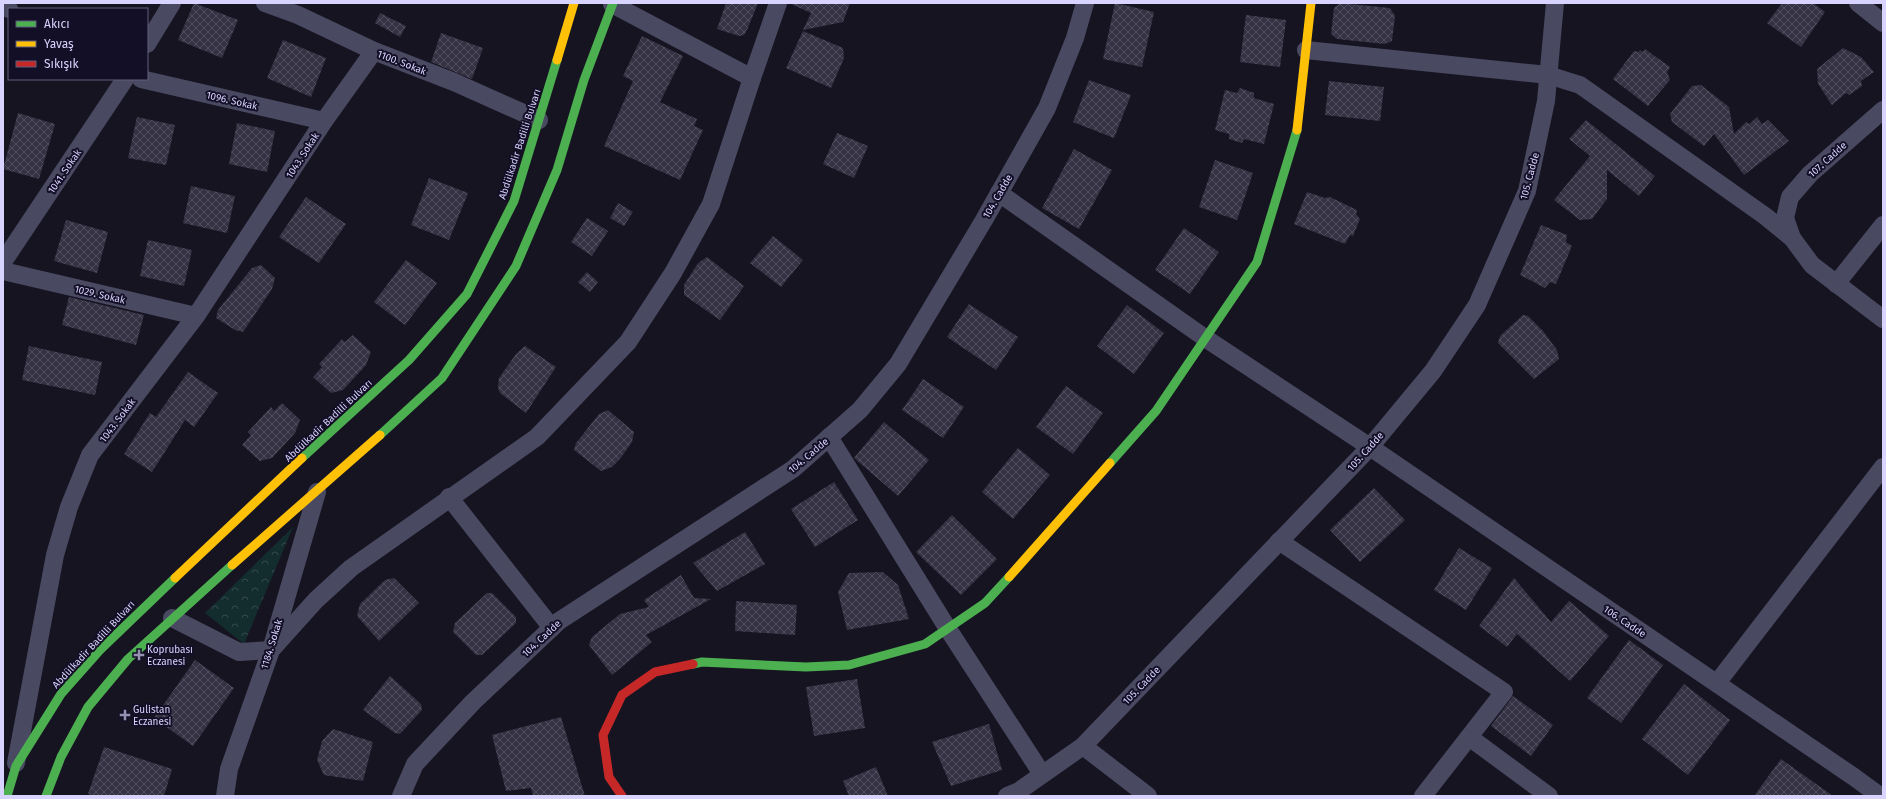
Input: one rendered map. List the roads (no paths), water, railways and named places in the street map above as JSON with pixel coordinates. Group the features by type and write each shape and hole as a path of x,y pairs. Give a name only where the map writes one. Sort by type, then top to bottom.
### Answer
{"main road":[{"path":"46,796 61,757 88,706 128,659 172,618 317,492 442,378 516,266 557,170 584,80 612,3"},
{"path":"622,796 609,777 603,735 622,695 654,672 702,662 806,667 849,665 925,644 985,603 1156,411 1257,262 1296,137 1311,3"},
{"name":"Abdülkadir Badilli Bulvarı","path":"7,796 16,766 61,694 100,650 248,508 409,360 467,294 514,201 539,120 568,5"}],"street":[{"path":"148,42 172,3"},
{"name":"1100. Sokak","path":"265,3 298,15 374,51 454,82 539,120"},
{"path":"612,3 752,78"},
{"path":"172,618 239,652 271,650 316,600 351,568 449,497 537,437 628,342 673,273 711,204 778,3"},
{"name":"104. Cadde","path":"401,796 415,764 472,702 559,621 793,469 860,410 898,364 999,193 1047,108 1075,38 1085,3"},
{"name":"105. Cadde","path":"1007,796 1019,791 1083,746 1370,447 1433,371 1477,305 1526,191 1546,101 1555,3"},
{"path":"1858,3 1883,23"},
{"path":"1306,50 1548,75 1580,85 1765,216 1792,238 1812,265 1883,319"},
{"name":"1043. Sokak","path":"16,766 55,555 69,507 90,455 196,316 324,121 374,51"},
{"name":"1041. Sokak","path":"3,262 124,80"},
{"name":"1096. Sokak","path":"144,80 324,121"},
{"name":"107. Cadde","path":"1792,238 1785,218 1790,197 1810,174 1883,110"},
{"name":"106. Cadde","path":"999,193 1205,338 1370,447 1717,683 1880,796"},
{"path":"1836,284 1883,225"},
{"name":"1029. Sokak","path":"3,271 196,316"},
{"path":"829,437 948,629 1042,774"},
{"path":"1717,683 1883,467"},
{"name":"1184. Sokak","path":"225,796 229,768 271,650 317,492"},
{"path":"449,497 552,628"},
{"path":"1279,541 1504,692 1423,796"},
{"path":"1469,737 1549,796"},
{"path":"1083,746 1148,796"}],"place":[{"name":"Koprubası Eczanesi","path":"139,655"},
{"name":"Gulistan Eczanesi","path":"125,715"}]}
